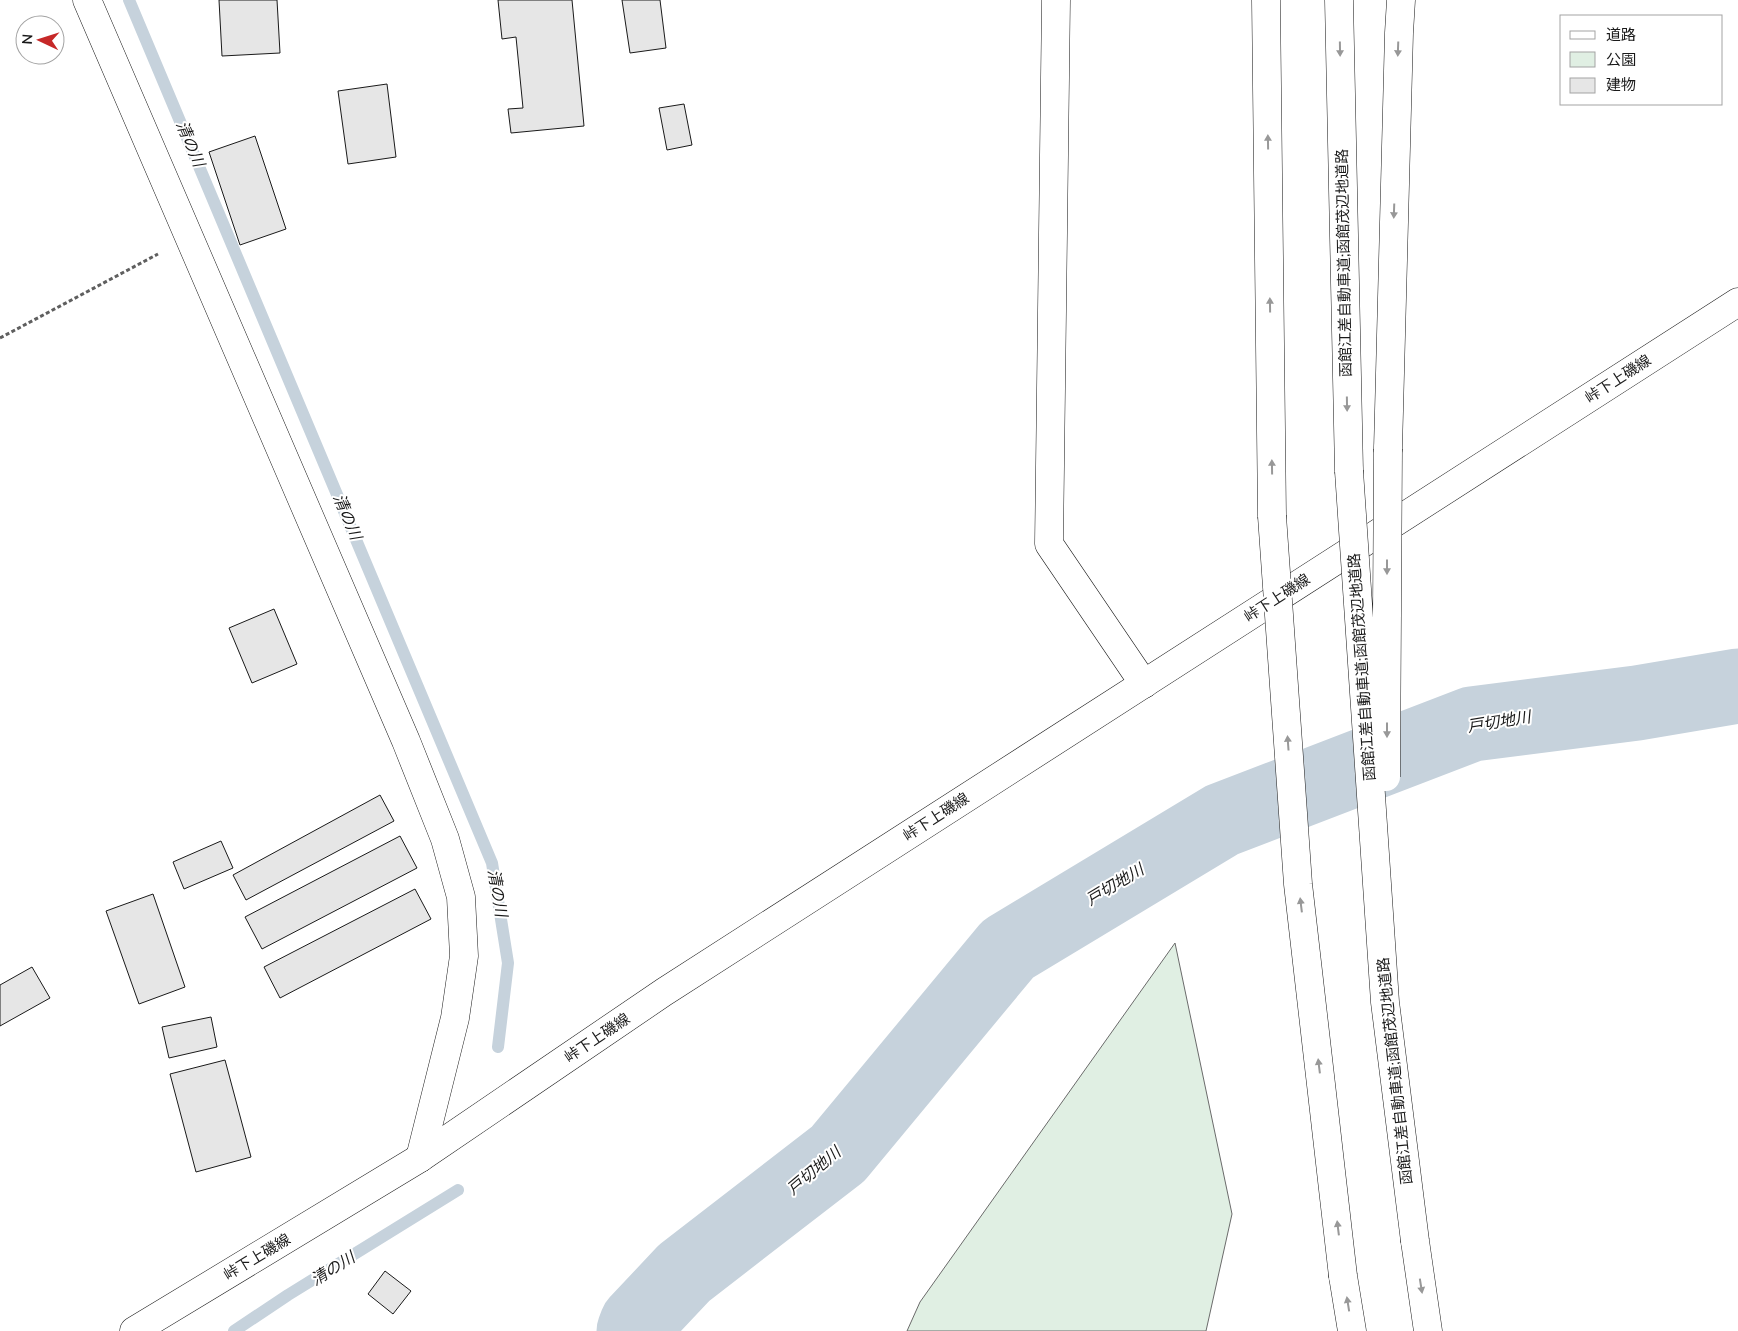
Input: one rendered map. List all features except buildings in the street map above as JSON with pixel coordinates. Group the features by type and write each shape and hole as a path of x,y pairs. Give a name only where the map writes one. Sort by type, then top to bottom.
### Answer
{"main road":[{"path":"87,0 406,741 446,839 461,897 464,956 454,1018 420,1158"},
{"path":"1056,0 1048,544 1144,684"},
{"path":"1266,0 1272,516 1298,884 1343,1276 1352,1331"},
{"name":"函館江差自動車道;函館茂辺地道路","path":"1339,0 1349,472 1385,1002 1414,1241 1428,1331"},
{"path":"1385,1002 1388,449 1398,43 1401,0"},
{"name":"峠下上磯線","path":"134,1331 420,1158 664,992 1738,302"}],"path":[{"path":"0,338 189,237"}],"green space":[{"path":"1175,943 1232,1214 1206,1331 907,1331 920,1302"}],"waterway":[{"name":"清の川","path":"129,0 492,863 508,963 498,1047"},
{"name":"戸切地川","path":"634,1331 637,1323 684,1273 838,1154 1008,949 1222,820 1472,724 1637,703 1738,686"},
{"name":"清の川","path":"234,1331 288,1295 458,1190"}]}
